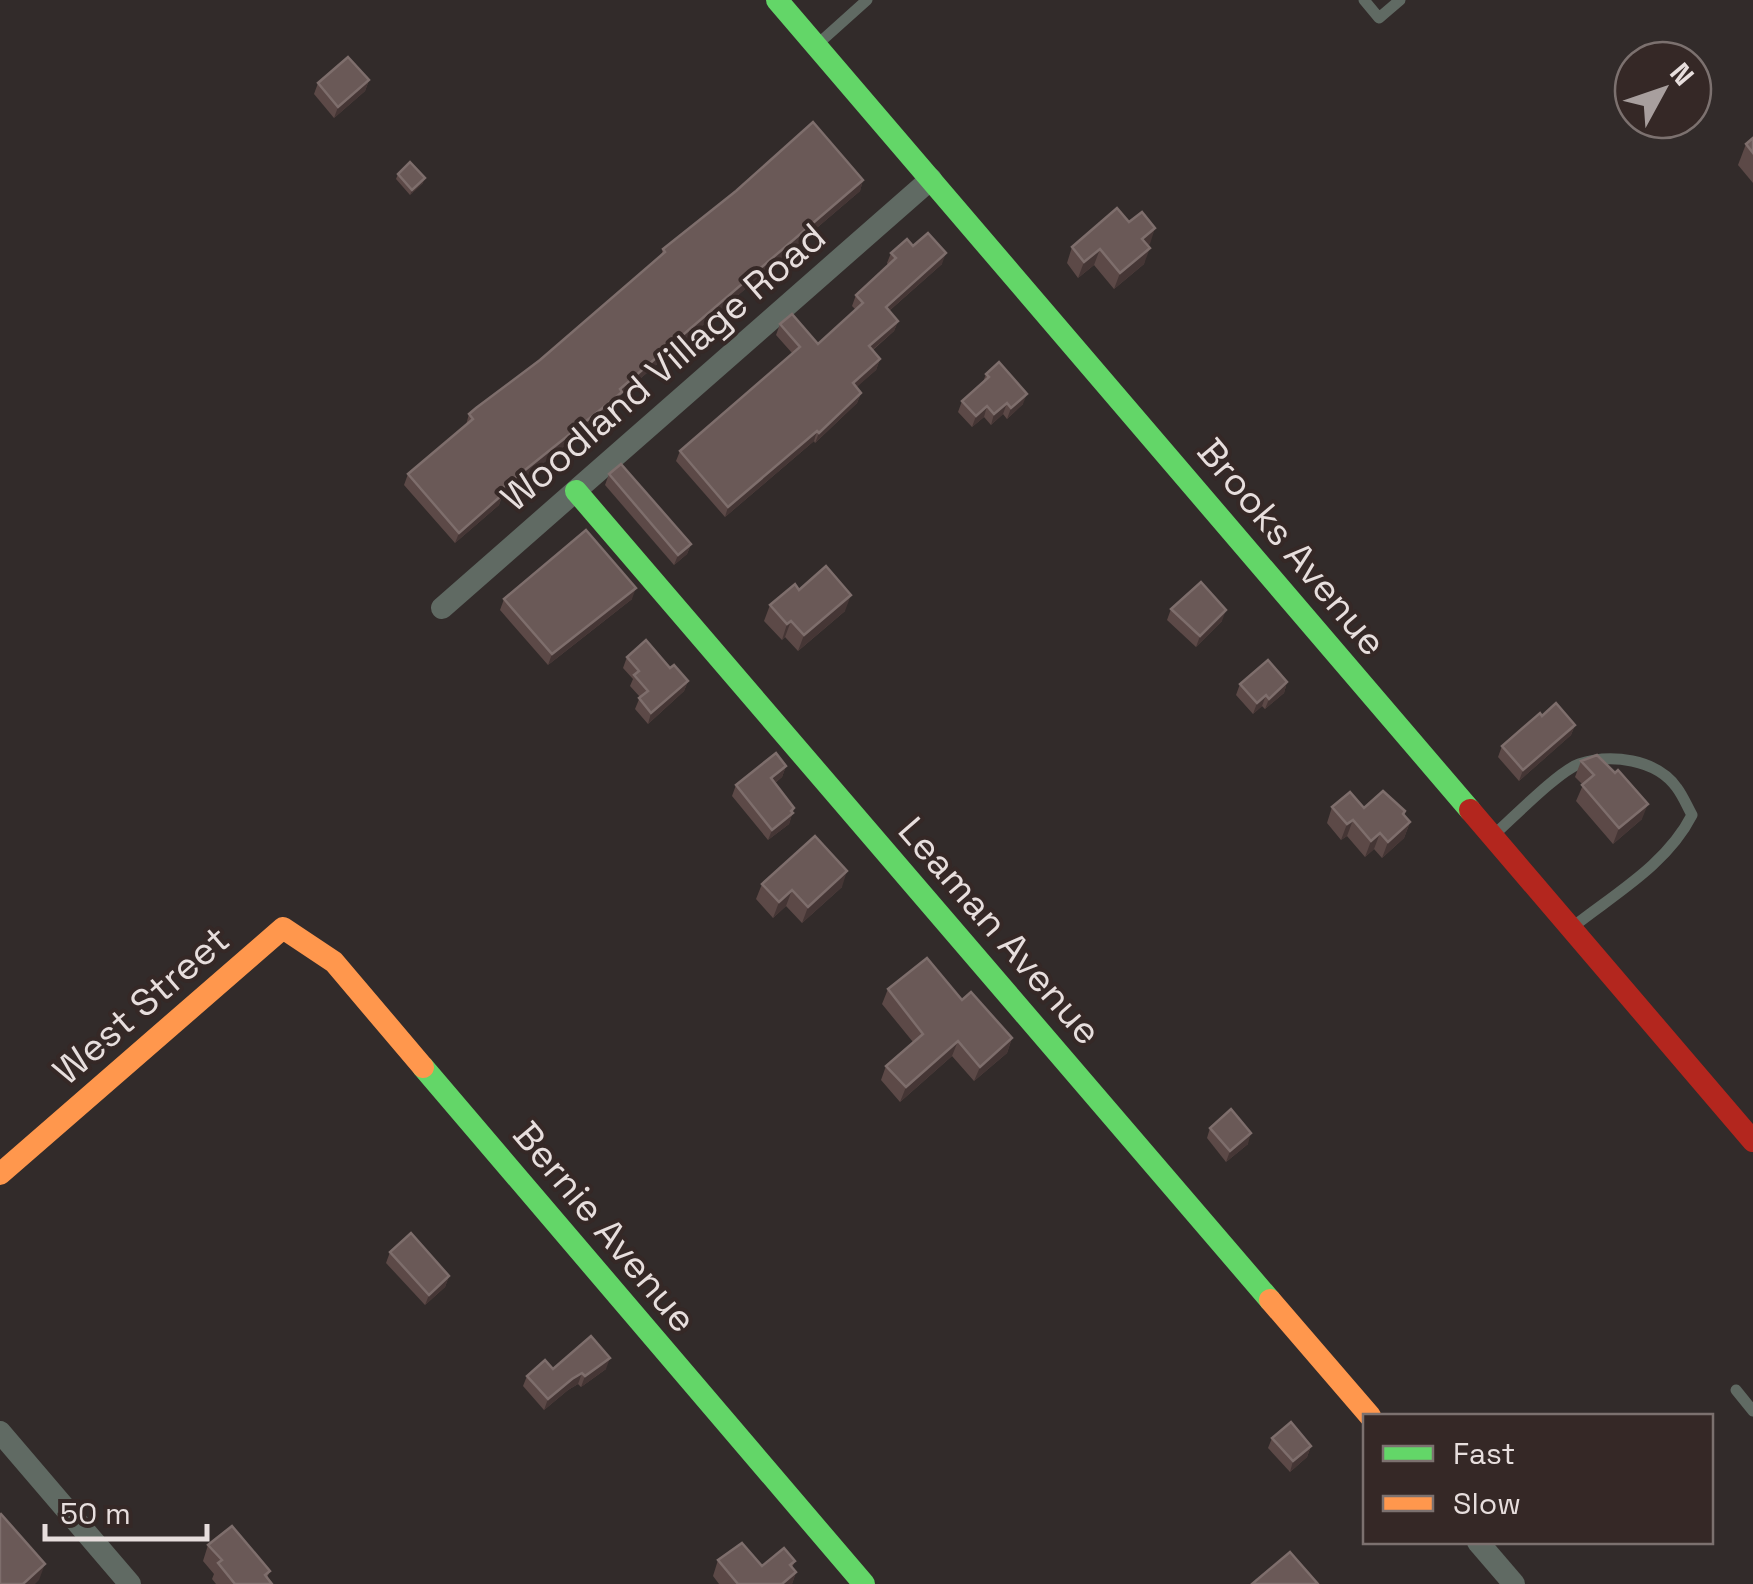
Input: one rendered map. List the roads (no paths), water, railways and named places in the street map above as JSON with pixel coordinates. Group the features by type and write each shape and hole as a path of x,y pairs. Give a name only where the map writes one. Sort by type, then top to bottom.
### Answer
{"street":[{"name":"Brooks Avenue","path":"777,0 1753,1141"},
{"name":"Woodland Village Road","path":"442,608 931,179"},
{"name":"Leaman Avenue","path":"576,490 1368,1414"},
{"name":"West Street","path":"0,1174 282,928"},
{"name":"Bernie Avenue","path":"282,928 334,962 864,1584"},
{"path":"0,1432 130,1584"},
{"path":"1480,1544 1514,1584"}],"lane":[{"path":"816,46 867,0"},
{"path":"1364,0 1380,18 1400,0"},
{"path":"1492,836 1576,765 1608,758 1630,761 1656,768 1677,787 1692,815 1679,840 1572,928"},
{"path":"1736,1390 1753,1411"}]}
